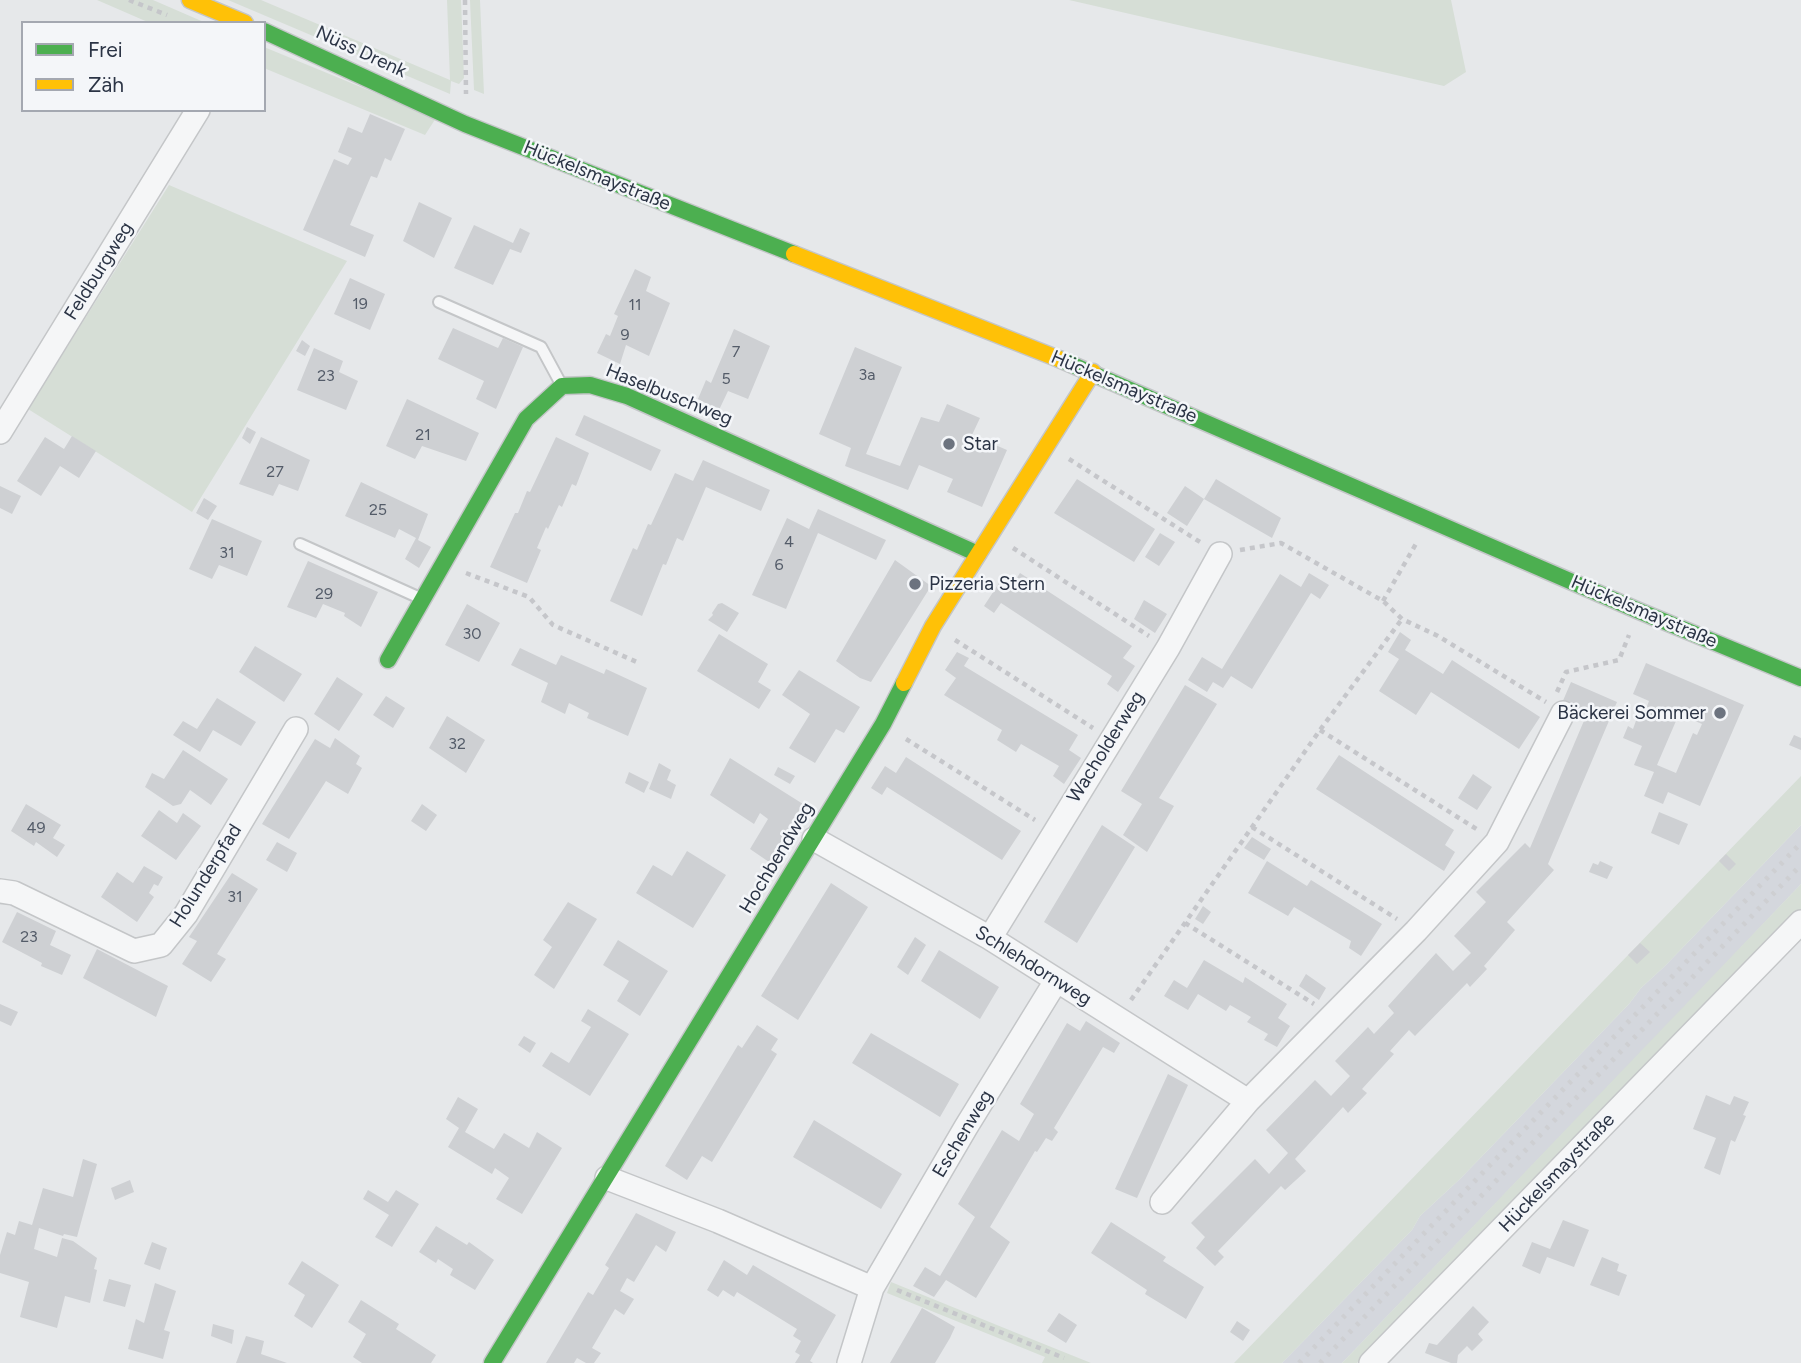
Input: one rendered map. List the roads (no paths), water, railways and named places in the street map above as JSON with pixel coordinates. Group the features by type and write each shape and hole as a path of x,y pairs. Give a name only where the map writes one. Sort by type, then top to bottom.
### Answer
{"street":[{"path":"190,0 240,21"},
{"name":"Nüss Drenk","path":"266,32 439,112"},
{"name":"Feldburgweg","path":"0,432 197,112"},
{"name":"Hückelsmaystraße","path":"439,112 1093,372 1425,519 1801,678"},
{"name":"Hochbendweg","path":"492,1363 883,724 933,626 1093,372"},
{"name":"Haselbuschweg","path":"562,386 590,385 627,396 978,554"},
{"path":"388,660 526,419 562,386"},
{"name":"Wacholderweg","path":"990,938 1168,648 1220,554"},
{"path":"1162,1202 1248,1101 1416,931 1497,842 1557,709"},
{"name":"Holunderpfad","path":"0,891 14,893 134,951 161,945 186,914 296,729"},
{"name":"Schlehdornweg","path":"814,839 990,938 1248,1101"},
{"name":"Hückelsmaystraße","path":"1371,1363 1801,922"},
{"name":"Eschenweg","path":"849,1363 872,1288 966,1127 1056,981"},
{"path":"607,1178 718,1221 872,1288"}],"lane":[{"path":"439,302 541,347 562,386"},
{"path":"300,544 423,599"}],"railway":[{"path":"1299,1363 1801,843"},
{"path":"1320,1363 1801,865"}],"place":[{"name":"Star","path":"949,444"},
{"name":"Pizzeria Stern","path":"915,584"},
{"name":"Bäckerei Sommer","path":"1720,713"}]}
